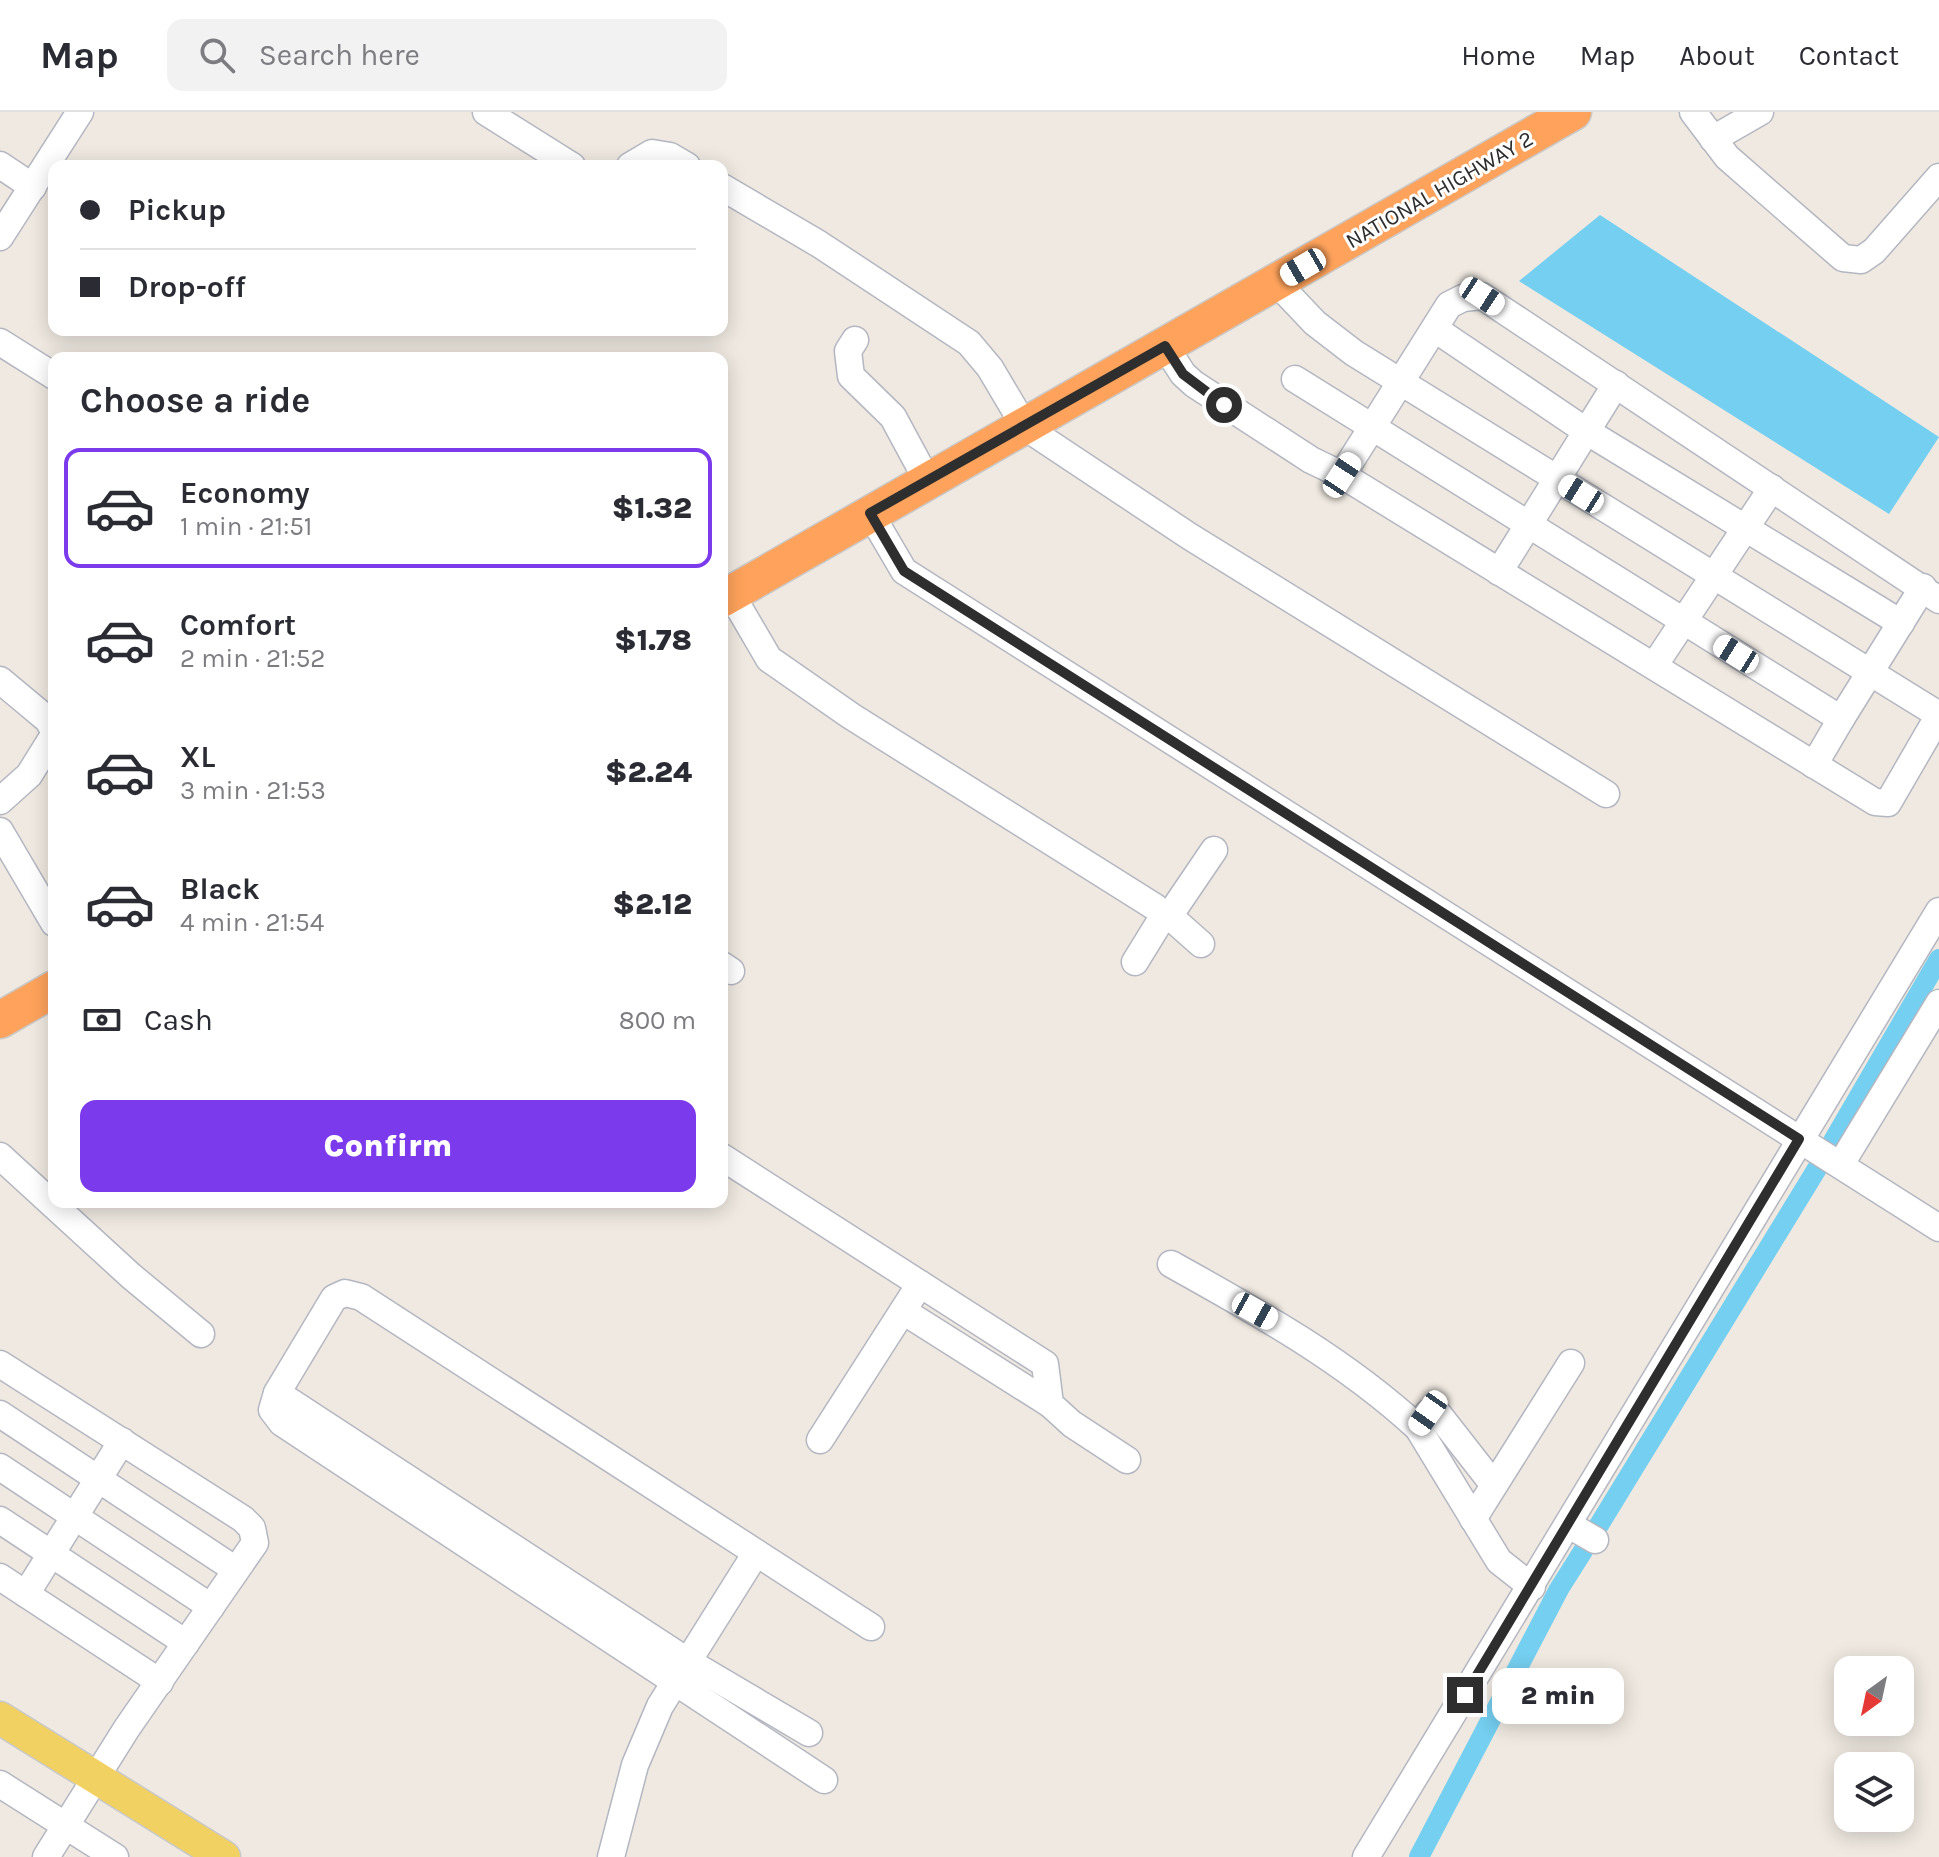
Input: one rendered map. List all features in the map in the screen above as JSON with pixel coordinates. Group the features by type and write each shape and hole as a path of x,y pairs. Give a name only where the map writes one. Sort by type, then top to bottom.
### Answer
{"highway":[{"name":"NATIONAL HIGHWAY 2","path":"728,596 1573,112"},
{"path":"0,1020 48,992"}],"main road":[{"path":"0,1718 224,1857"}],"street":[{"path":"50,160 80,112"},
{"path":"486,112 562,160"},
{"path":"1693,112 1727,157 1843,258 1861,260 1874,251 1939,177"},
{"path":"1713,139 1760,112"},
{"path":"640,160 652,153 677,160"},
{"path":"0,237 48,163"},
{"path":"0,165 33,187"},
{"path":"728,191 819,244 969,343 990,368 1025,427 1189,536 1606,794"},
{"path":"1165,346 1183,374 1194,384 1311,460 1342,475 1875,802 1888,803 1939,715 1402,383 1315,323 1276,282"},
{"path":"1342,475 1449,305 1463,298 1482,296 1931,594 1901,623 1814,765"},
{"path":"1435,329 1586,431 1901,623"},
{"path":"855,340 848,351 851,376 877,397 893,417 927,480"},
{"path":"0,342 48,372"},
{"path":"1295,379 1841,719"},
{"path":"1499,572 1616,384"},
{"path":"1654,666 1772,488"},
{"path":"870,513 904,571 1939,1228"},
{"path":"728,600 769,659 851,716 1166,914 1201,944"},
{"path":"0,680 48,720"},
{"path":"0,801 29,775 48,743"},
{"path":"0,831 48,913"},
{"path":"1135,962 1214,850"},
{"path":"1366,1857 1939,911"},
{"path":"1841,1164 1939,1003"},
{"path":"0,1156 48,1200"},
{"path":"728,1161 1045,1364 1050,1404"},
{"path":"57,1208 201,1334"},
{"path":"1171,1264 1333,1358 1418,1428 1499,1561 1532,1587"},
{"path":"820,1440 920,1284"},
{"path":"809,1733 682,1670 282,1423 272,1410 277,1393 334,1298 345,1293 361,1297 871,1627"},
{"path":"903,1311 1050,1404 1072,1424 1127,1460"},
{"path":"1473,1519 1571,1363"},
{"path":"2,1369 122,1441 252,1528 255,1543 95,1777 46,1857"},
{"path":"1418,1428 1428,1413 1439,1415 1493,1484"},
{"path":"0,1414 236,1570"},
{"path":"26,1594 122,1441"},
{"path":"0,1467 211,1607"},
{"path":"0,1520 186,1643"},
{"path":"1569,1525 1595,1540"},
{"path":"611,1857 635,1765 682,1670 756,1553"},
{"path":"0,1577 160,1682"},
{"path":"682,1670 824,1780"},
{"path":"0,1784 115,1857"}],"water":[{"path":"1600,215 1939,437 1889,514 1519,281"}],"waterway":[{"path":"1833,1141 1939,959"},
{"path":"1599,1525 1818,1167"},
{"path":"1419,1857 1559,1589 1583,1551"}],"route":[{"path":"1224,405 1183,374 1165,346 870,513 904,571 1799,1139 1465,1695"}]}
